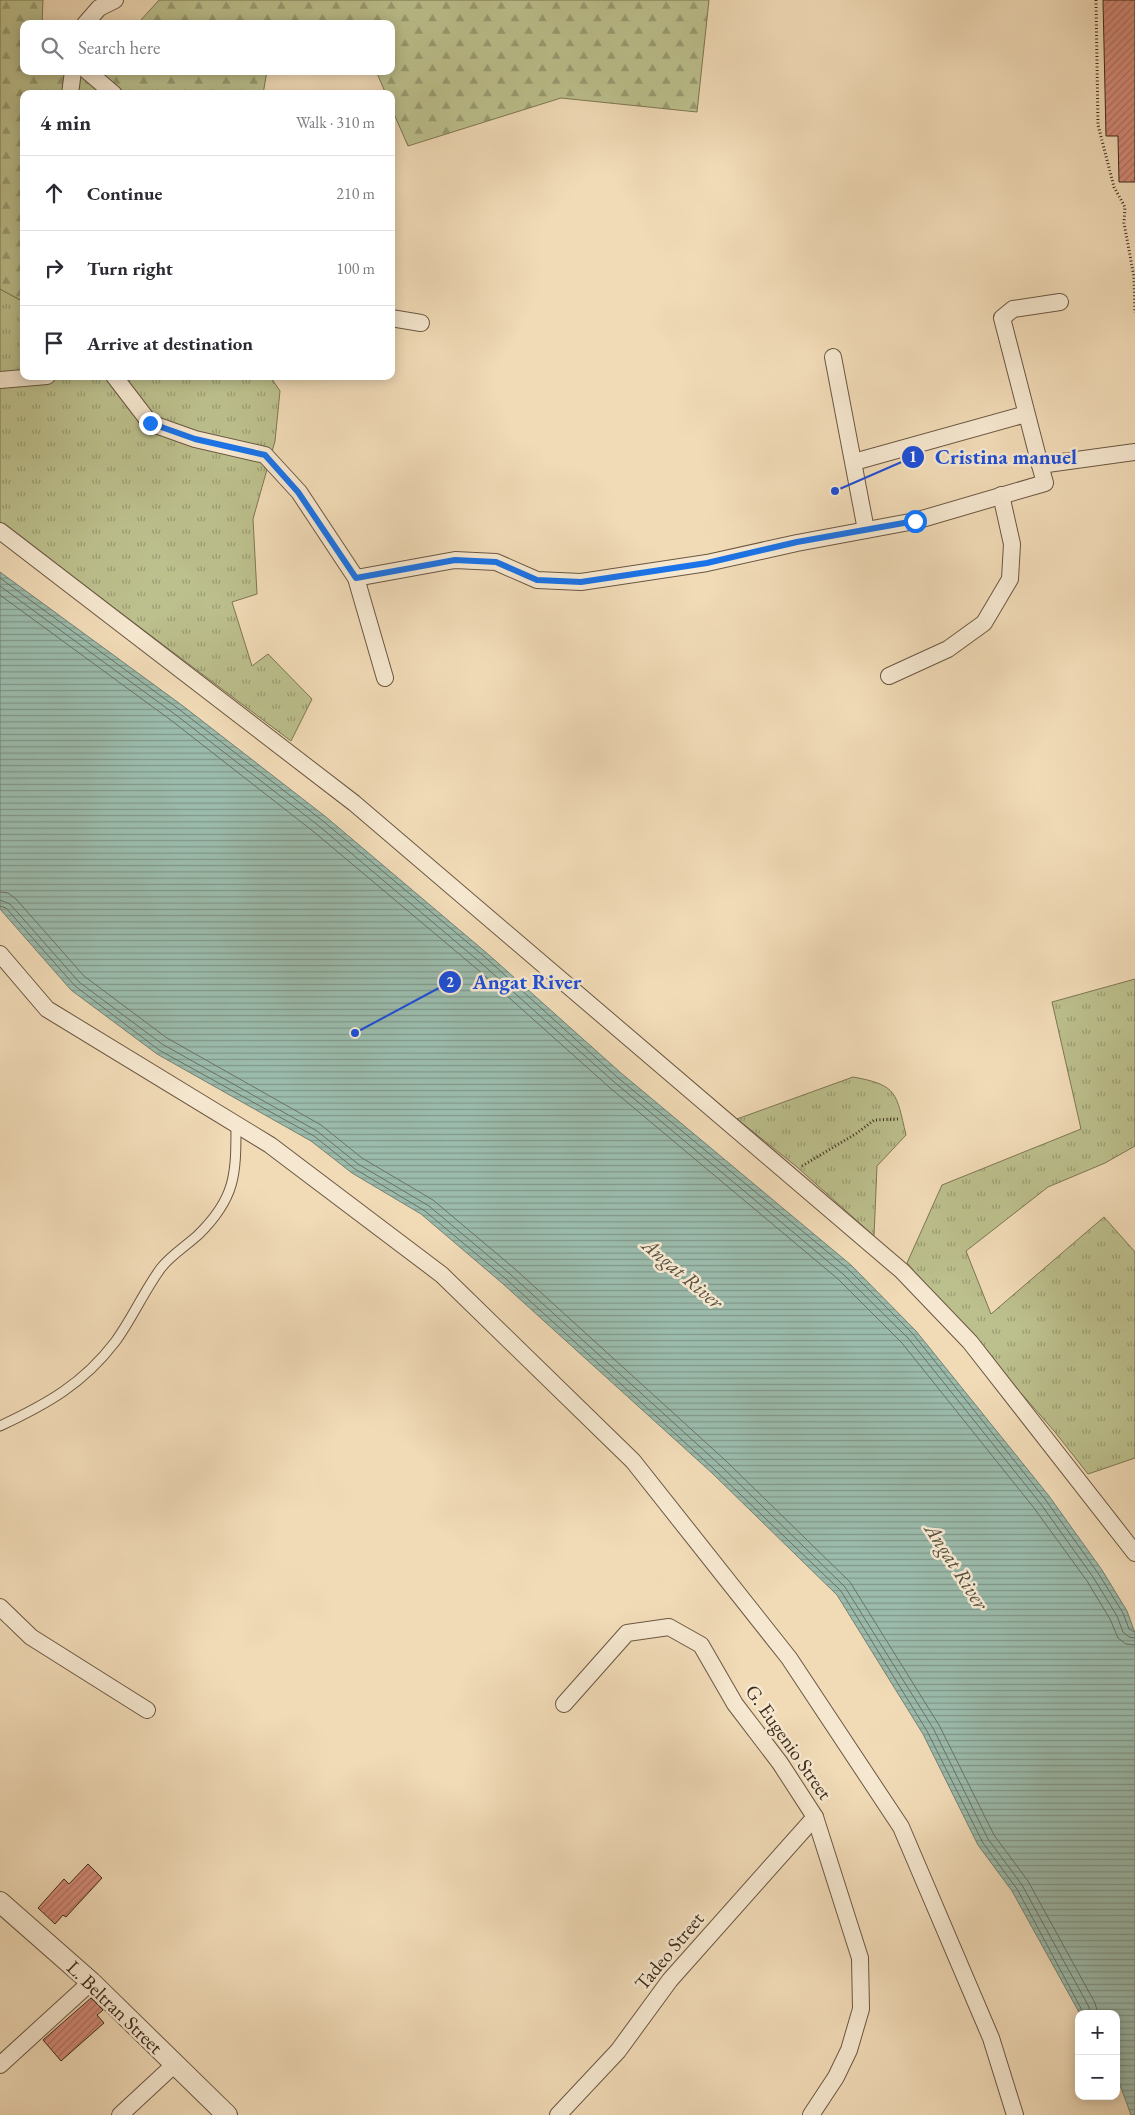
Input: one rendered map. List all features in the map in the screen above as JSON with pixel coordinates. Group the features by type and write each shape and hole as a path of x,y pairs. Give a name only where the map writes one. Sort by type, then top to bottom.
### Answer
{"street":[{"path":"88,20 99,8 115,0"},
{"path":"71,90 72,75"},
{"path":"92,75 109,90"},
{"path":"356,578 455,560 496,562 537,580 581,582 707,563 797,542 915,521 1045,483 1002,318 1013,309 1060,302"},
{"path":"395,319 421,323"},
{"path":"832,357 866,530"},
{"path":"0,380 20,378"},
{"path":"117,380 150,423 195,439 265,455 298,492 356,578 385,678"},
{"path":"854,462 1026,414"},
{"path":"1040,465 1135,452"},
{"path":"890,676 948,649 984,623 1010,579 1012,544 1001,495"},
{"path":"0,531 354,803 902,1271 970,1342 1135,1553"},
{"path":"0,954 47,1010 270,1145 442,1275 633,1461 790,1658 901,1827 991,2038 1015,2115"},
{"path":"0,1606 31,1637 147,1710"},
{"name":"G. Eugenio Street","path":"564,1704 627,1633 670,1627 701,1645 735,1704 780,1762 815,1817 824,1839 860,1958 861,2009 849,2050 836,2076 811,2115"},
{"name":"Tadeo Street","path":"558,2115 618,2051 670,1980 815,1817"},
{"name":"L. Beltran Street","path":"0,1902 91,1982 227,2115"},
{"path":"0,2065 91,1982"},
{"path":"120,2115 175,2064"}],"lane":[{"path":"0,1426 48,1403 90,1373 116,1341 162,1267 200,1233 222,1208 233,1186 236,1164 236,1125"}],"path":[{"path":"1096,0 1098,125 1114,186 1125,207 1124,223 1134,277 1135,313"},
{"path":"788,1174 857,1133 874,1120 900,1119"}],"green space":[{"path":"0,0 43,0 42,20 20,20 20,75 266,75 264,90 20,90 20,300 0,289"},
{"path":"159,0 709,0 697,112 561,98 408,146 395,116 395,90 384,90 378,75 395,75 395,20 141,20"},
{"path":"0,289 20,300 20,380 273,380 280,391 275,441 253,519 257,594 232,602 252,666 268,654 312,699 291,741 0,522"},
{"path":"1135,979 1135,1146 1105,1163 1048,1187 966,1251 991,1314 1104,1217 1135,1252 1135,1458 1088,1474 1055,1432 907,1263 942,1185 1081,1129 1052,1002"},
{"path":"853,1077 879,1084 893,1093 900,1109 906,1135 877,1166 874,1236 797,1167 737,1119"}],"water":[{"path":"0,572 183,706 326,817 489,955 621,1073 851,1265 916,1331 1049,1496 1102,1570 1127,1611 1135,1633 1135,2115 1131,2115 1120,2085 1120,2010 1078,2010 1012,1891 978,1845 923,1734 837,1595 712,1473 502,1283 421,1214 352,1173 311,1141 157,1054 71,990 0,909"}],"building":[{"path":"1103,0 1135,0 1135,182 1119,182 1118,136 1106,136"},
{"path":"88,1864 102,1878 66,1917 63,1915 55,1924 38,1908 64,1879 69,1884"},
{"path":"91,1998 103,2010 97,2015 104,2023 61,2061 43,2040"}],"place":[{"name":"Cristina manuel","path":"835,491"},
{"name":"Angat River","path":"355,1033"}],"route":[{"path":"150,423 195,439 265,455 298,492 356,578 424,564 455,560 496,562 537,580 581,582 707,563 797,542 915,521"}]}
